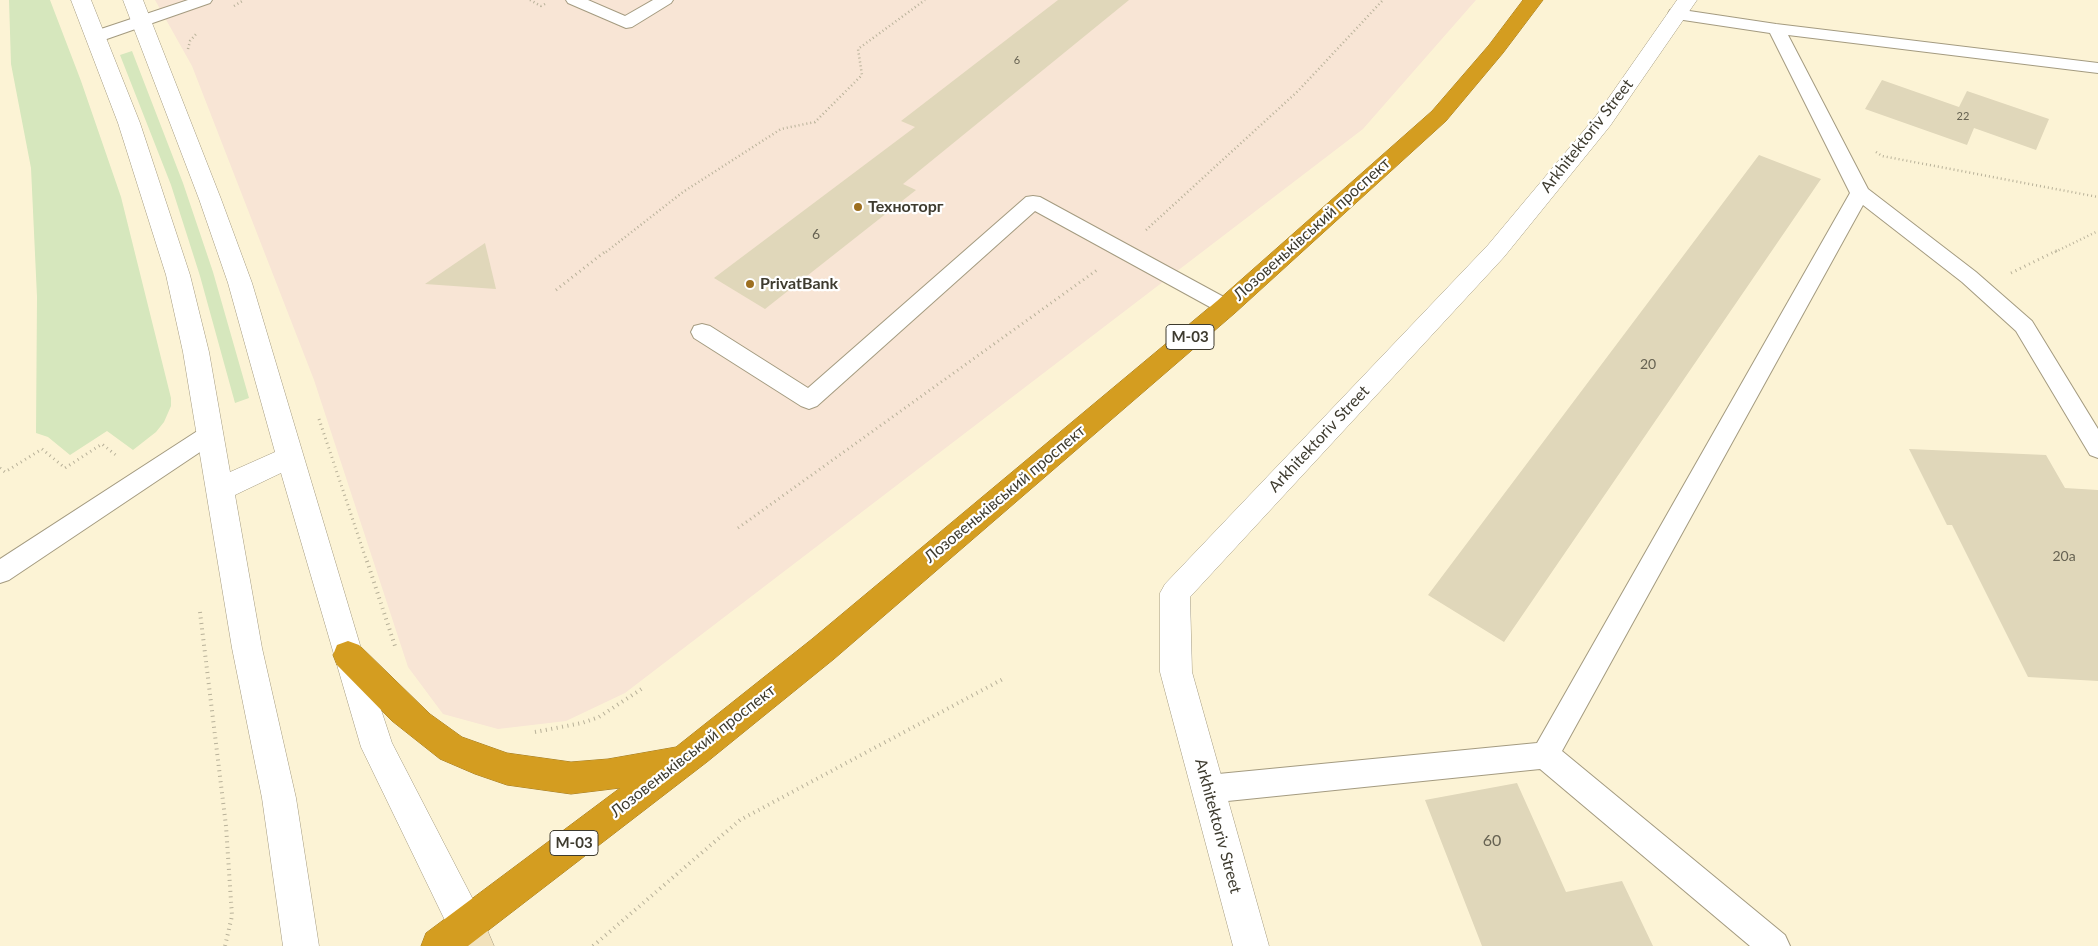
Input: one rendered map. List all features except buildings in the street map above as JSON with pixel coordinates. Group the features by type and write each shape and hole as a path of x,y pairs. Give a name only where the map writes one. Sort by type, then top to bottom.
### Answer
{"highway":[{"name":"Лозовеньківський проспект","path":"461,939 823,649 1226,307 1439,116 1496,49 1533,0"},
{"path":"348,655 419,725 451,748 475,759 507,769 570,778 608,775 682,761"}],"street":[{"path":"81,0 129,123 178,275 196,352 247,648 279,798 301,946"},
{"name":"Arkhitektoriv Street","path":"1251,946 1176,672 1175,593 1496,251 1603,121 1682,7"},
{"path":"137,11 210,199 240,283 376,747 461,939"},
{"path":"220,489 290,457"}],"lane":[{"path":"95,37 137,11 179,0"},
{"path":"137,11 204,0"},
{"path":"574,0 626,24 665,0"},
{"path":"1682,7 1776,29 2098,68"},
{"path":"1776,29 1860,193 1969,277 2024,326 2098,449"},
{"path":"1545,755 1860,193"},
{"path":"702,332 809,400 1033,202 1226,307"},
{"path":"0,572 210,434"},
{"path":"1208,789 1545,755 1774,946"}],"path":[{"path":"231,7 244,0"},
{"path":"530,0 542,6 547,3"},
{"path":"556,290 683,192 782,129 815,122 862,75 858,49 925,0"},
{"path":"738,528 1123,251 1298,91 1384,0"},
{"path":"187,50 190,41 202,28"},
{"path":"1824,122 1882,156 2098,197"},
{"path":"1969,277 2000,278 2098,232"},
{"path":"316,412 395,647"},
{"path":"0,468 5,472 42,449 66,468 102,444 118,456"},
{"path":"593,946 740,820 1002,679"},
{"path":"530,732 582,723 599,717 642,688"},
{"path":"225,946 232,916 226,826"}],"shaded area":[{"path":"155,0 1476,0 1363,129 625,693 566,721 498,729 443,714 408,667 314,380 192,66"}],"green space":[{"path":"9,0 50,0 81,81 121,197 171,398 171,406 164,422 156,432 133,450 107,431 70,455 48,437 36,433 37,297 31,168 11,64"},
{"path":"132,51 183,183 213,272 249,398 235,403 200,276 171,185 120,55"}],"place":[{"name":"Техноторг","path":"858,207"},
{"name":"PrivatBank","path":"750,284"}]}
